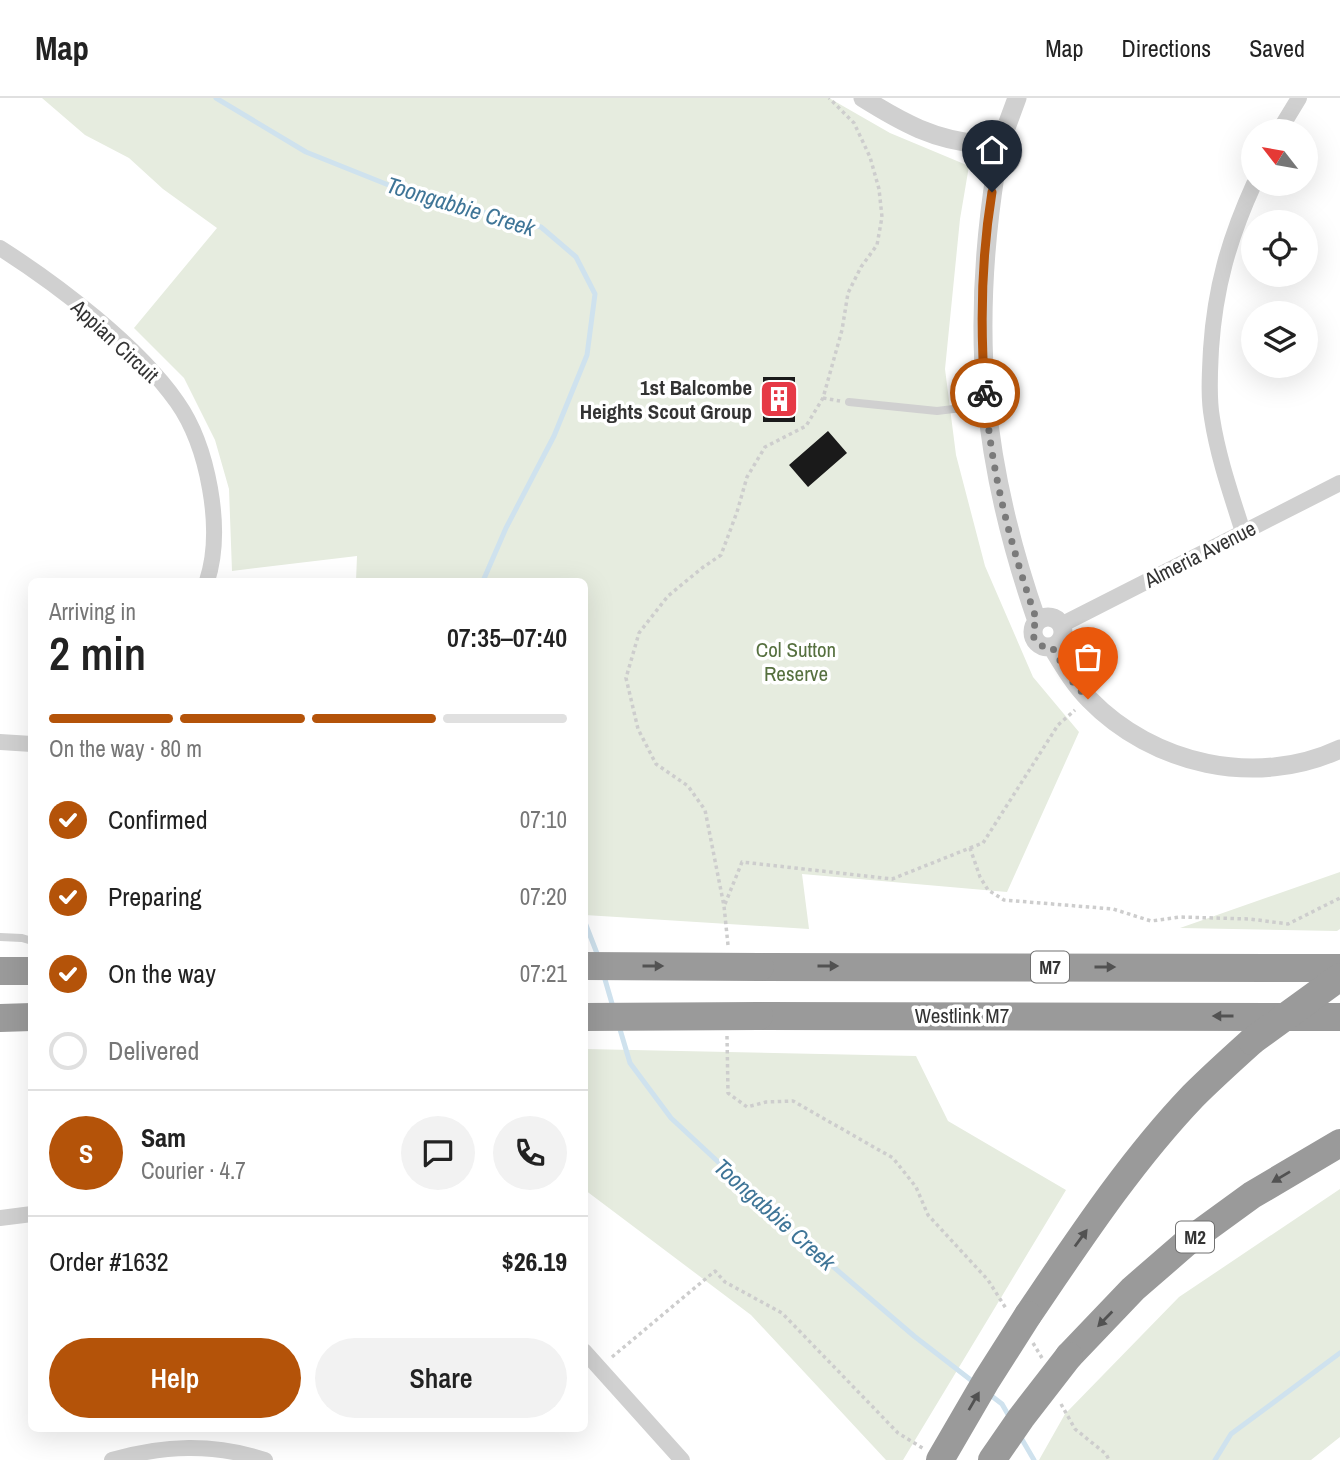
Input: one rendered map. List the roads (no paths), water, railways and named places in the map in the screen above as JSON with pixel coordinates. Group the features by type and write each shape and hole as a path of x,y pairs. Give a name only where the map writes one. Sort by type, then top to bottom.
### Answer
{"highway":[{"name":"M7","path":"588,966 1340,968"},
{"path":"0,971 28,971"},
{"path":"936,1457 1103,1207 1146,1150 1193,1097 1251,1041 1340,977"},
{"path":"0,1017 28,1017"},
{"name":"Westlink M7","path":"588,1017 1340,1017"},
{"name":"M2","path":"992,1460 1057,1359 1133,1289 1186,1243 1251,1195 1340,1143"}],"street":[{"path":"863,98 891,116 953,142 981,144 993,135 1003,136 1011,144 1013,153 1008,163 996,169"},
{"path":"1003,136 1017,98"},
{"path":"1286,119 1299,98"},
{"path":"981,144 981,160 996,169"},
{"path":"996,169 988,216 982,298 982,358 986,405 1004,515 1037,621"},
{"path":"1243,532 1221,464 1211,415 1209,372 1219,279 1235,226 1249,196"},
{"name":"Appian Circuit","path":"0,248 33,269 113,334 149,368 178,403 199,447 213,498 214,536 208,578"},
{"name":"Almeria Avenue","path":"1061,625 1340,483"},
{"path":"1049,617 1061,625 1061,639 1052,647 1042,646 1034,639 1033,628 1037,621 1049,617"},
{"path":"1052,647 1073,682 1088,699 1124,729 1141,740 1204,764 1250,769 1275,767 1340,749"},
{"path":"0,742 28,744"},
{"path":"0,1217 28,1214"},
{"path":"588,1356 682,1460"},
{"path":"112,1460 161,1448 199,1447 240,1452 265,1460"}],"lane":[{"path":"849,402 937,411 986,405"},
{"path":"0,937 28,940"}],"waterway":[{"name":"Toongabbie Creek","path":"216,98 306,152 411,194 541,227 576,257 595,294 587,355 554,436 506,528 484,578"},
{"name":"Toongabbie Creek","path":"588,930 598,956"},
{"name":"Toongabbie Creek","path":"604,976 613,1007"},
{"name":"Toongabbie Creek","path":"619,1026 630,1063 671,1118 802,1240 914,1336 976,1384"},
{"path":"1215,1460 1231,1434 1340,1353"},
{"name":"Toongabbie Creek","path":"989,1394 1002,1404 1010,1418"},
{"name":"Toongabbie Creek","path":"1020,1436 1034,1460"}],"place":[{"name":"1st Balcombe Heights Scout Group","path":"779,399"}],"park label":[{"name":"Col Sutton Reserve","path":"796,661"}]}
